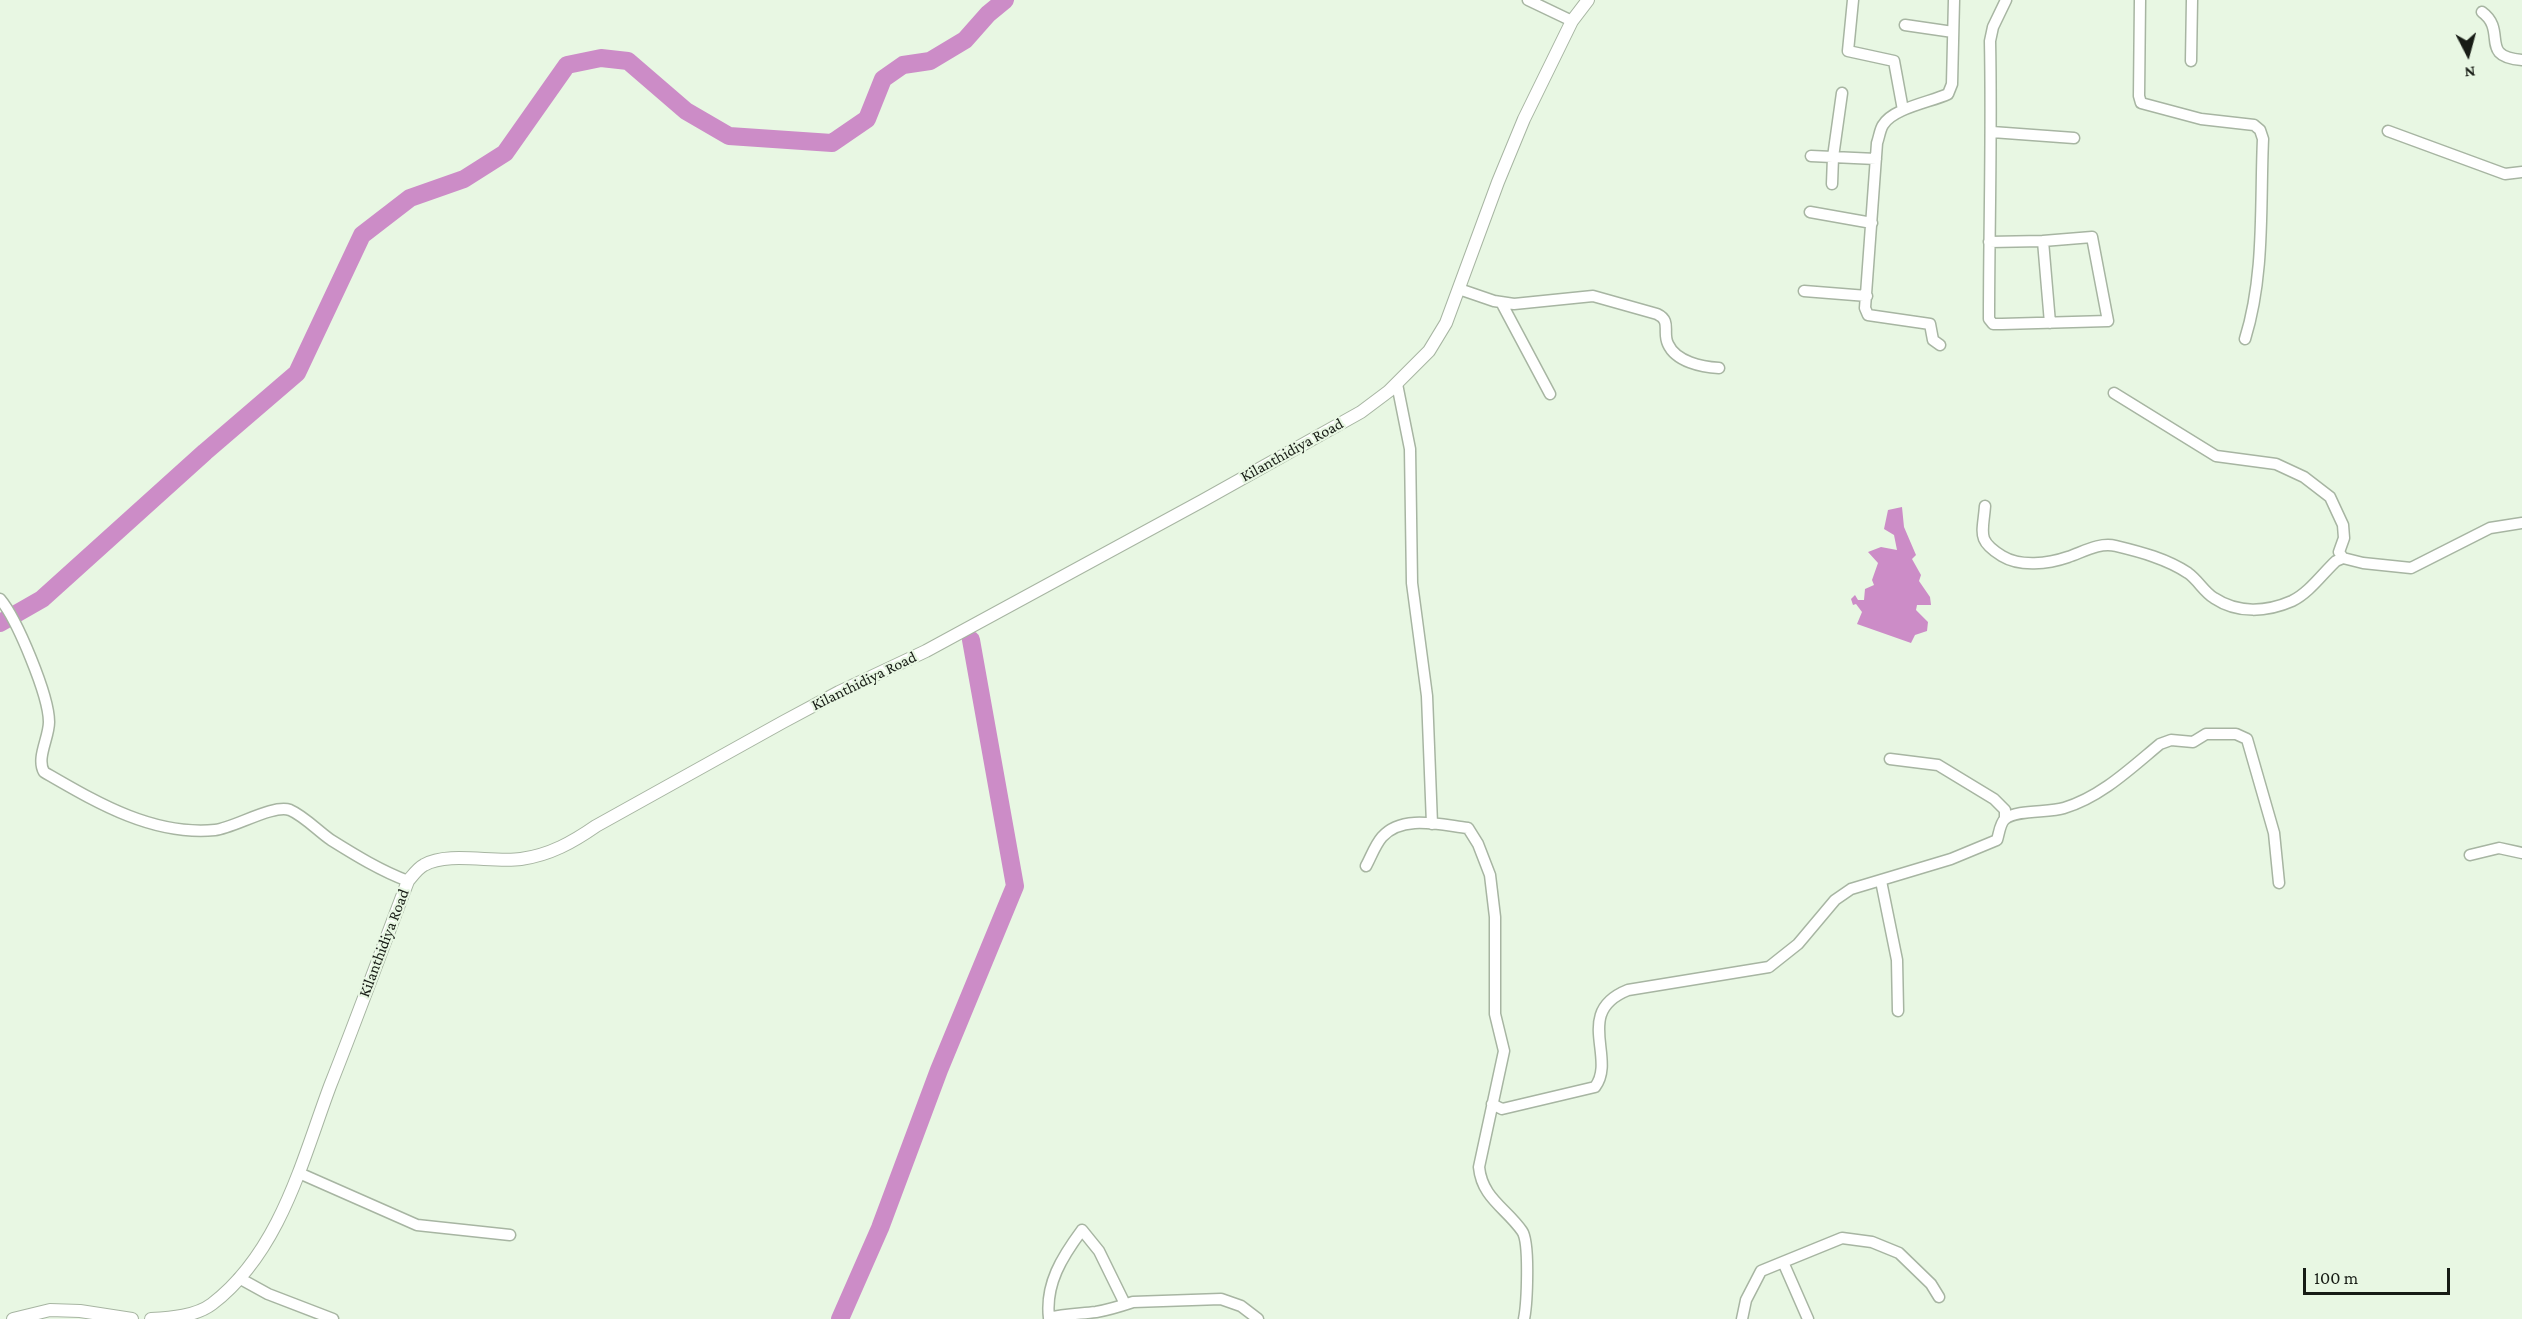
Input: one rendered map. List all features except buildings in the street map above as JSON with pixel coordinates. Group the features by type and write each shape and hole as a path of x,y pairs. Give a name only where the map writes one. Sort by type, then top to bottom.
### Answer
{"street":[{"path":"1528,0 1572,21"},
{"name":"Kilanthidiya Road","path":"151,1319 201,1314 239,1278 263,1245 294,1188 408,881 423,865 435,860 522,859 545,854 571,843 596,826 783,722 839,692 926,651 1202,501 1361,412 1397,384 1430,351 1446,323 1524,119 1572,21 1588,0"},
{"path":"1853,0 1848,51 1894,61 1903,111"},
{"path":"1940,345 1933,340 1930,324 1868,315 1865,308 1877,143 1882,124 1903,111 1948,94 1952,84 1954,0"},
{"path":"1989,242 2092,237 2108,321 1994,324 1989,319 1989,242 1992,132 1990,41 1993,27 2006,0"},
{"path":"2140,0 2139,96 2141,103 2201,119 2254,126 2260,130 2263,139 2257,281 2254,310 2245,339"},
{"path":"2191,61 2192,0"},
{"path":"2482,12 2491,22 2499,54 2503,58 2522,60"},
{"path":"1905,25 1953,32"},
{"path":"1832,184 1833,157 1842,93"},
{"path":"2388,131 2505,174 2522,172"},
{"path":"1992,132 2074,138"},
{"path":"1811,156 1876,159"},
{"path":"1810,212 1872,223"},
{"path":"2043,241 2050,323"},
{"path":"1459,289 1501,302 1542,303 1572,297 1593,296 1657,314 1664,317 1667,323 1668,345 1676,354 1698,366 1719,368"},
{"path":"1804,291 1867,296"},
{"path":"1501,302 1550,394"},
{"path":"1397,384 1410,448 1412,583 1427,696 1432,824"},
{"path":"2114,393 2216,456 2277,464 2304,477 2330,497 2343,525 2344,538 2339,552 2343,558"},
{"path":"1985,506 1982,536 1987,547 2010,561 2037,563 2068,557 2086,549 2113,545 2152,555 2190,574 2200,588 2216,600 2242,610 2266,609 2294,600 2336,561 2343,558 2363,563 2411,568 2490,528 2522,523"},
{"path":"2,601 18,630 48,709 49,724 41,760 44,771 117,811 157,825 180,829 217,830 275,811 290,810 331,839 373,864 408,881"},
{"path":"1492,1104 1502,1109 1595,1087 1601,1074 1599,1018 1607,1004 1616,995 1628,990 1769,967 1798,944 1835,900 1851,889 1951,860 1986,846 1997,840 2001,824 2005,819 2013,815 2064,808 2099,793 2160,744 2171,740 2193,742 2206,734 2236,734 2247,739 2274,833 2279,883"},
{"path":"1890,759 1938,765 1965,784 1994,799 2005,810 2005,819"},
{"path":"1366,866 1382,837 1401,824 1432,824 1468,828 1478,844 1490,875 1495,917 1495,1014 1504,1051 1479,1167 1480,1180 1485,1190 1524,1233 1528,1299 1524,1319"},
{"path":"2470,855 2499,848 2522,853"},
{"path":"1881,881 1897,960 1898,1011"},
{"path":"299,1173 417,1225 510,1235"},
{"path":"1125,1304 1099,1251 1082,1230 1064,1255 1052,1280 1047,1305 1049,1318 1097,1312 1125,1304 1132,1302 1221,1299 1241,1306 1258,1319"},
{"path":"1742,1319 1746,1300 1761,1271 1842,1238 1872,1242 1899,1253 1931,1284 1939,1297"},
{"path":"1783,1262 1808,1319"},
{"path":"239,1278 268,1294 333,1319"},
{"path":"13,1319 50,1310 80,1311 132,1319"}],"shaded area":[{"path":"1902,507 1904,527 1916,555 1912,559 1921,575 1919,581 1930,597 1931,605 1917,605 1916,610 1928,622 1927,631 1915,635 1911,643 1857,624 1862,612 1856,604 1853,605 1851,599 1855,595 1858,600 1864,600 1865,589 1874,585 1872,580 1878,563 1868,552 1881,547 1897,550 1894,535 1884,529 1888,510"}],"waterway":[{"path":"0,623 42,599 205,452 297,373 362,235 410,198 464,179 505,153 567,65 601,58 628,61 686,111 729,136 832,143 867,119 883,79 903,65 930,61 965,40 988,14 1005,0"},
{"path":"840,1319 880,1228 939,1070 1015,886 971,640"}]}
